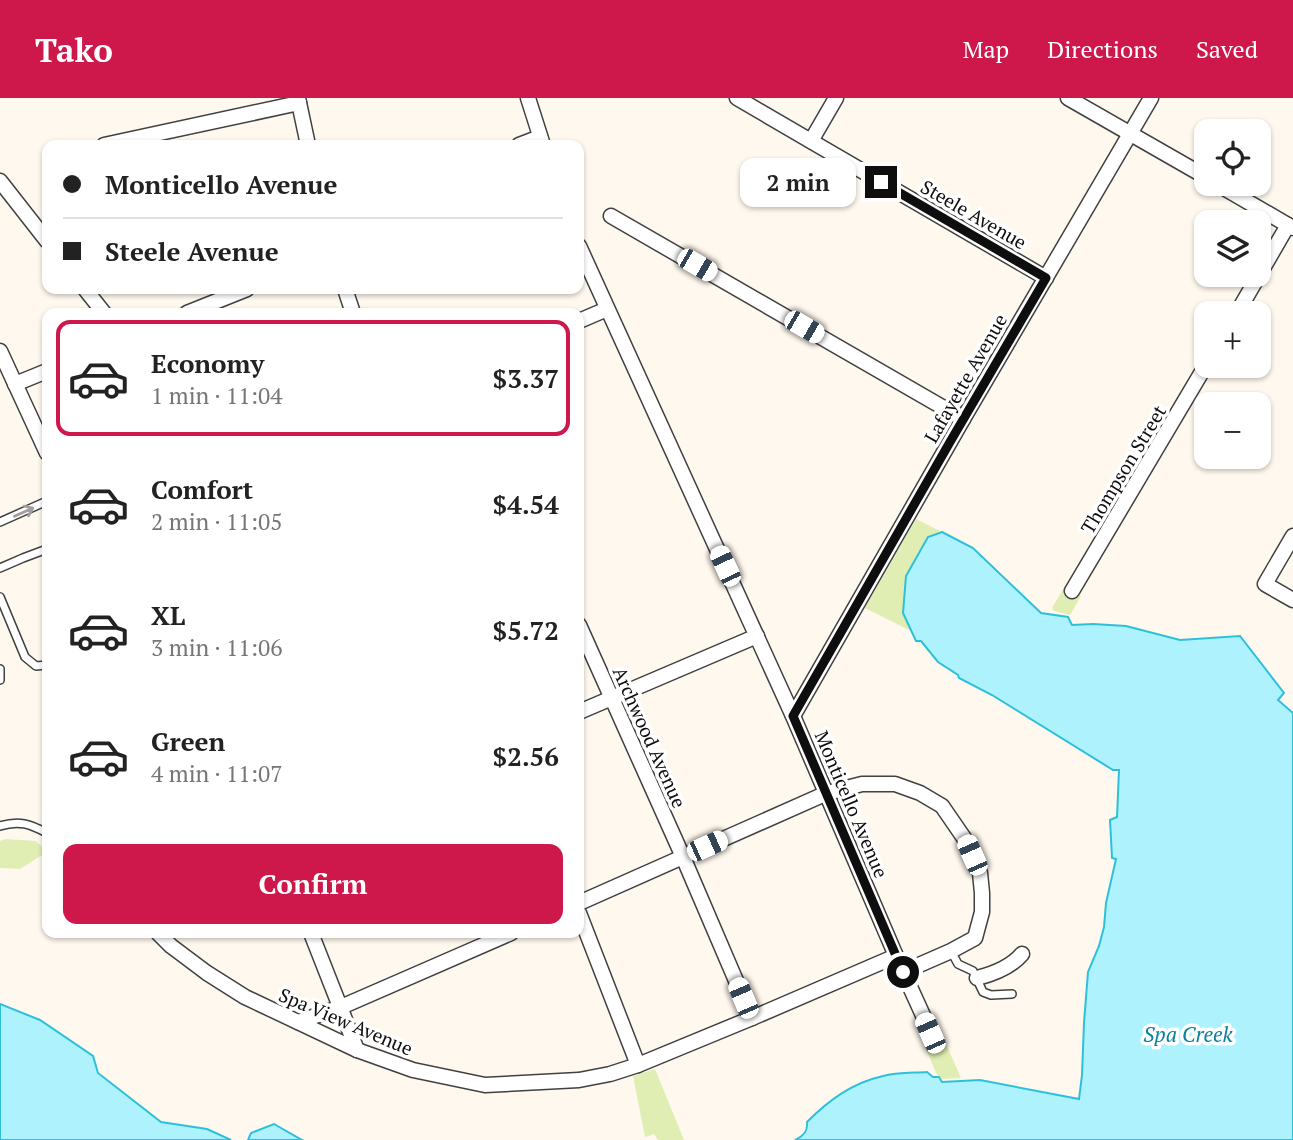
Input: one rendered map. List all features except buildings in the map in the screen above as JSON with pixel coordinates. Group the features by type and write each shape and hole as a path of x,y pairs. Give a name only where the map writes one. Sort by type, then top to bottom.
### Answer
{"street":[{"path":"528,98 542,140"},
{"name":"Steele Avenue","path":"737,98 1046,278"},
{"path":"811,141 836,98"},
{"path":"1068,98 1194,170"},
{"name":"Lafayette Avenue","path":"793,716 1151,98"},
{"path":"126,140 299,101 307,140"},
{"path":"0,181 42,235"},
{"path":"1238,196 1291,227 1245,301"},
{"path":"611,216 963,419"},
{"name":"Monticello Avenue","path":"584,257 757,635 930,1033"},
{"path":"89,294 100,308"},
{"path":"200,308 234,294"},
{"path":"584,319 607,309"},
{"path":"0,351 42,442"},
{"path":"15,384 42,373"},
{"name":"Thompson Street","path":"1072,591 1198,378"},
{"path":"1293,537 1265,584 1293,600"},
{"path":"584,710 757,635"},
{"name":"Archwood Avenue","path":"584,636 752,1018"},
{"path":"584,901 827,793 862,784 895,784 920,793 942,806 964,838 980,873 982,893 982,912 975,938 903,972"},
{"path":"584,927 638,1065"},
{"name":"Spa View Avenue","path":"163,938 244,998 357,1050 413,1070 485,1085 579,1080 610,1074 752,1018 896,956"},
{"path":"313,938 357,1050"},
{"path":"298,1022 341,1007 500,938"},
{"path":"977,978 1002,969 1017,961 1022,954"}],"lane":[{"path":"0,522 42,503"},
{"path":"0,568 42,552"},
{"path":"0,597 25,657 36,666 42,665"},
{"path":"0,669 0,680"},
{"path":"0,826 29,824 42,830"},
{"path":"951,951 958,964 973,971 984,992 990,995 1013,994"}],"green space":[{"path":"916,519 942,532 928,537 903,613 911,631 865,608"},
{"path":"1065,586 1081,596 1070,615 1052,608"},
{"path":"0,841 36,841 42,847 42,855 20,869 0,868"},
{"path":"939,1028 961,1078 942,1079 936,1073 923,1041 926,1040 923,1034"},
{"path":"655,1069 684,1140 658,1140 654,1134 645,1137 633,1076"}],"water":[{"name":"Spa Creek","path":"942,532 973,548 1041,613 1068,617 1072,625 1126,626 1180,640 1240,636 1284,693 1278,700 1293,713 1293,1140 795,1140 805,1133 807,1122 842,1093 861,1083 893,1074 927,1072 933,1077 939,1077 942,1082 980,1080 1079,1099 1088,972 1104,927 1106,903 1116,859 1112,858 1110,820 1117,817 1119,770 1113,770 992,695 959,678 938,662 921,641 916,641 903,613 906,576 928,537"},
{"path":"0,1004 40,1020 93,1056 98,1073 161,1122 207,1129 231,1140 0,1140"},
{"path":"274,1124 302,1140 248,1140 251,1133"}],"route":[{"path":"881,182 1046,278 793,716 903,972"}]}
